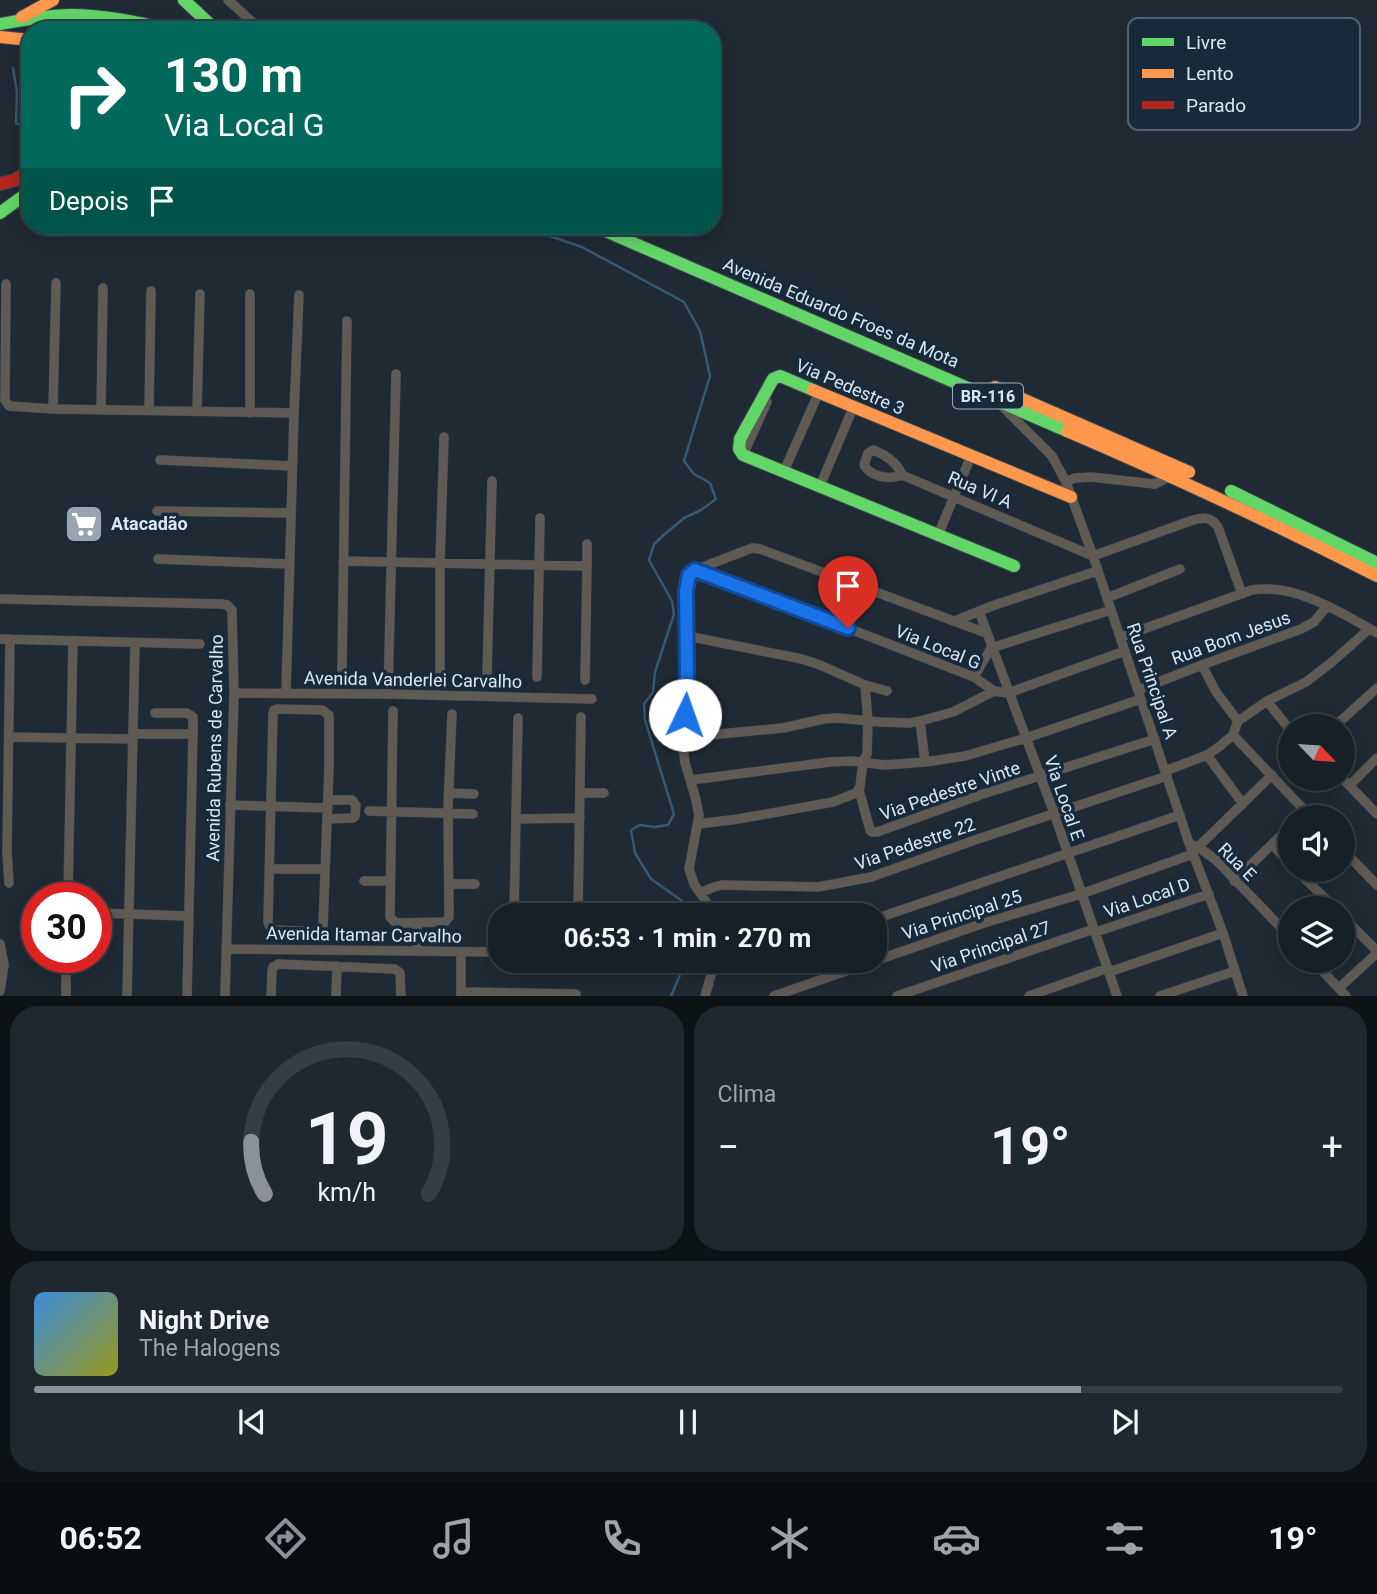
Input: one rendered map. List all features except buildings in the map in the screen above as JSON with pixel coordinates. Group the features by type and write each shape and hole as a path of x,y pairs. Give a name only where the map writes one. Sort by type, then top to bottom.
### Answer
{"main road":[{"path":"0,30 53,0"},
{"path":"184,0 206,21"},
{"path":"43,21 71,15 127,21"},
{"path":"0,30 21,26"},
{"path":"0,30 21,29"},
{"path":"0,30 21,37"},
{"path":"0,184 21,176"},
{"path":"0,214 21,198"},
{"name":"Avenida Eduardo Froes da Mota","path":"615,235 1171,476 1377,576"},
{"name":"Avenida Eduardo Froes da Mota","path":"643,235 1141,450 1255,502 1377,563"},
{"name":"Via Pedestre 3","path":"1014,566 743,455 739,449 740,439 772,379 778,376 1071,497"}],"street":[{"path":"228,0 251,21"},
{"path":"53,409 56,283"},
{"path":"6,284 6,402 9,406 294,413"},
{"path":"101,410 103,288"},
{"path":"149,410 151,291"},
{"path":"197,411 200,294"},
{"path":"250,294 250,413"},
{"path":"286,693 299,295"},
{"path":"342,671 347,321"},
{"path":"388,694 396,374"},
{"path":"784,471 819,393"},
{"name":"Rua Principal A","path":"995,399 1052,456 1066,482 1243,996"},
{"path":"820,486 853,408"},
{"path":"440,675 444,437"},
{"name":"Rua VI A","path":"902,475 895,463 877,451 870,452 865,459 864,468 872,473 891,478 902,475 1093,556"},
{"path":"938,535 971,456"},
{"path":"160,460 292,466"},
{"path":"1066,482 1075,478 1091,477 1156,484 1171,476"},
{"path":"487,675 492,481"},
{"path":"157,511 292,513"},
{"path":"537,677 540,518"},
{"path":"1093,556 1199,519 1210,519 1218,527 1242,594"},
{"path":"585,680 587,544"},
{"path":"706,903 690,876 699,815 685,763 682,740 687,701 686,591 692,571 752,548 761,549 986,633"},
{"path":"158,559 290,564"},
{"path":"343,561 587,566"},
{"path":"1107,598 1180,569"},
{"name":"Via Local G","path":"698,570 974,677 994,691 1008,693"},
{"path":"955,621 1097,571"},
{"path":"1121,637 1252,590 1272,588 1327,606 1373,631 1318,673 1267,701 1238,721 1233,735 1297,805"},
{"name":"Avenida Rubens de Carvalho","path":"0,599 227,605 232,610 234,693 225,996"},
{"name":"Rua Bom Jesus","path":"691,780 820,763 863,761 885,765 965,756 1026,738 1140,695 1202,665 1301,629 1318,618 1327,606"},
{"path":"974,677 991,648 1111,610"},
{"name":"Via Local E","path":"979,611 1054,813 1116,996"},
{"path":"687,636 811,662 865,685 887,691"},
{"path":"9,883 9,737 5,639 200,644"},
{"path":"68,882 73,640"},
{"path":"127,996 135,643"},
{"path":"1008,693 1125,651"},
{"path":"1202,665 1216,692 1238,721"},
{"path":"698,824 833,802 859,790 863,761 867,754 865,685"},
{"path":"1348,714 1377,688"},
{"path":"682,740 709,734 783,728 823,719 908,723 953,712 994,691"},
{"name":"Avenida Vanderlei Carvalho","path":"234,693 592,699"},
{"path":"1267,701 1278,715"},
{"path":"274,710 322,710 328,714 328,819 324,926 318,932 275,930 268,922 270,806 274,710"},
{"path":"393,711 390,881 391,919 396,923 447,920 449,917 448,814 452,714"},
{"path":"155,713 187,713 193,717 187,996"},
{"path":"578,903 581,717"},
{"path":"514,903 517,718"},
{"path":"920,721 925,762"},
{"path":"9,737 193,734"},
{"name":"Via Pedestre 22","path":"700,894 722,885 818,887 871,877 1166,773 1207,755 1233,735"},
{"path":"1040,776 1155,739"},
{"path":"1207,755 1243,804"},
{"path":"1355,780 1377,758"},
{"path":"1194,848 1272,775"},
{"name":"Via Pedestre Vinte","path":"859,790 870,830 877,832 980,794 1040,776"},
{"path":"1355,790 1377,814"},
{"path":"449,793 474,794"},
{"path":"580,793 604,793"},
{"path":"230,806 328,804 352,800 356,804 353,818 328,819"},
{"path":"369,811 473,814"},
{"path":"887,915 1180,815"},
{"path":"516,819 580,818"},
{"path":"1234,881 1278,839"},
{"path":"1272,845 1278,851"},
{"name":"Rua E","path":"1194,848 1212,857 1278,925"},
{"name":"Via Principal 25","path":"774,996 984,923 1081,894 1194,848"},
{"path":"1355,862 1377,885"},
{"path":"269,869 325,869"},
{"path":"364,881 390,881"},
{"path":"1308,882 1323,896"},
{"path":"449,884 475,884"},
{"name":"Via Local D","path":"1095,930 1209,894"},
{"path":"112,914 189,916"},
{"path":"417,923 417,951"},
{"path":"1339,988 1377,952 1355,929"},
{"name":"Via Principal 27","path":"897,996 1095,930"},
{"path":"1029,996 1223,933"},
{"path":"0,944 4,965 0,990"},
{"name":"Avenida Itamar Carvalho","path":"226,949 488,952"},
{"path":"461,952 461,994 576,994"},
{"path":"271,996 272,971 278,964 398,970 401,976 401,996"},
{"path":"336,996 337,966"},
{"path":"1160,996 1235,971"},
{"path":"65,996 66,973"},
{"path":"705,996 712,973"},
{"path":"1324,973 1346,996"}],"waterway":[{"path":"13,68 17,92 16,123 21,126"},
{"path":"547,235 582,247 684,302 700,331 710,376 684,461 694,474 710,483 716,499 684,518 654,544 649,560 672,601 674,614 655,672 653,692 644,704 645,720 674,814 668,825 640,825 631,830 635,853 651,879 684,903"},
{"path":"671,996 681,973"}],"traffic: fast":[{"path":"184,0 206,21"},
{"path":"0,24 72,15 126,21"},
{"path":"0,213 21,198"},
{"path":"615,235 1067,431"},
{"path":"813,390 780,376 773,379 740,439 739,449 743,455 1014,566"},
{"path":"1231,491 1377,563"}],"traffic: slow":[{"path":"22,17 53,0"},
{"path":"0,37 21,39"},
{"path":"995,387 1189,472"},
{"path":"813,390 1071,497"},
{"path":"1067,431 1223,501 1377,576"}],"traffic: jam":[{"path":"0,184 21,176"}],"place":[{"name":"Atacadão","path":"84,524"}],"route":[{"path":"685,715 686,591 689,575 695,570 848,628"}]}
